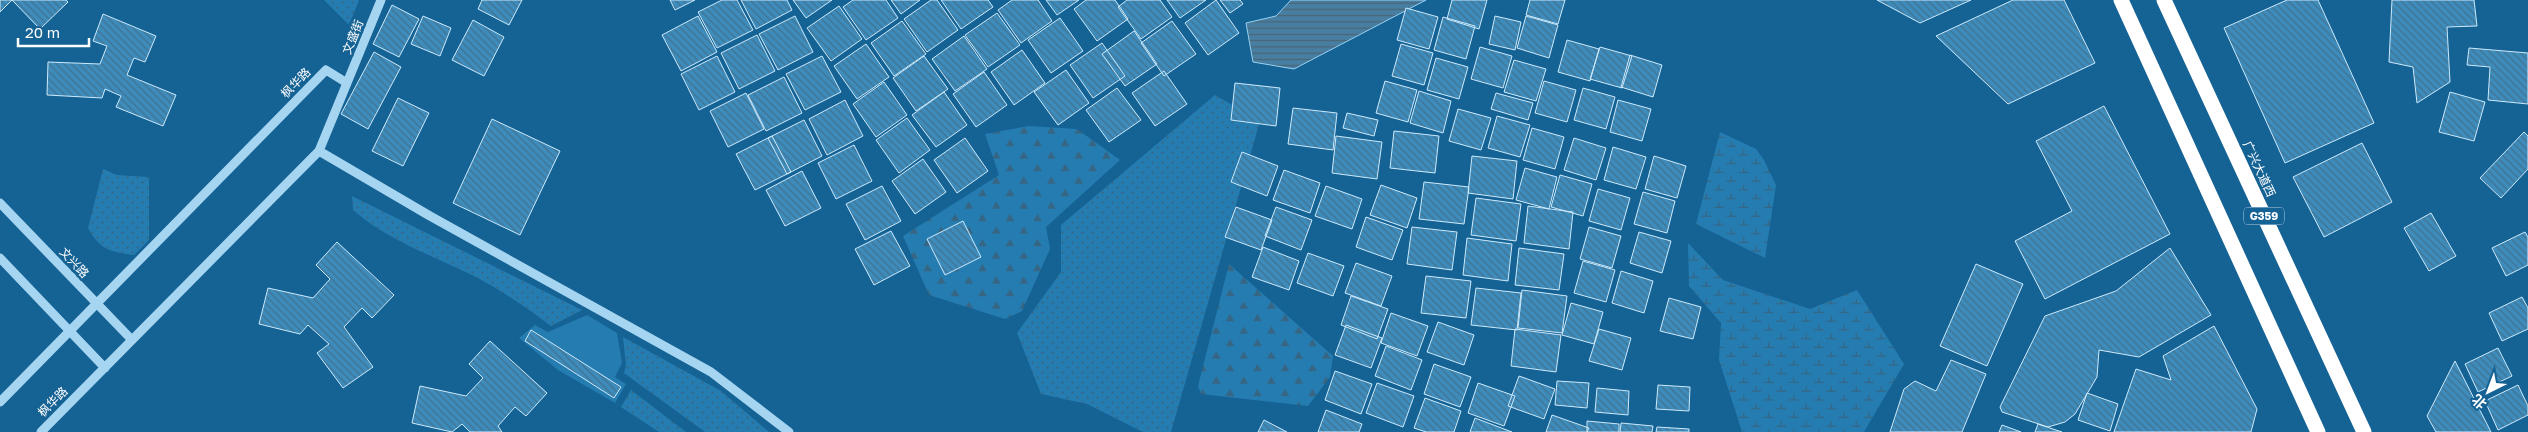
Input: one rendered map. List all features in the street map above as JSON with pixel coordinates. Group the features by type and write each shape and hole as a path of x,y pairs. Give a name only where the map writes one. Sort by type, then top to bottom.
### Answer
{"highway":[{"name":"G359","path":"2121,0 2318,432"},
{"name":"广兴大道西","path":"2164,0 2364,432"}],"street":[{"name":"文盛街","path":"347,83 381,0"},
{"name":"枫华路","path":"0,402 326,70 347,83 319,151 41,432"},
{"path":"319,151 430,216 710,372 789,432"},
{"name":"文兴路","path":"0,203 132,340"},
{"path":"0,258 105,368"}],"green space":[{"path":"324,0 359,0 349,25"},
{"path":"1215,95 1260,121 1171,432 1143,432 1087,404 1041,394 1017,333 1061,272 1061,225"},
{"path":"1029,126 1077,129 1120,160 1046,227 1050,249 1022,311 1005,319 929,295 903,236 999,175 985,134"},
{"path":"1720,132 1756,149 1764,160 1776,185 1765,258 1696,224"},
{"path":"103,169 117,175 149,177 149,240 134,255 107,249 97,241 88,228"},
{"path":"352,196 582,310 551,326 484,281 395,239 366,221 353,210"},
{"path":"1688,243 1723,280 1810,309 1857,290 1904,364 1864,432 1742,432 1719,360 1721,323 1689,286"},
{"path":"1229,264 1333,356 1330,377 1308,406 1201,394 1198,386"},
{"path":"587,315 617,333 622,363 615,377 626,384 615,403 558,370 519,338 535,325 548,332"},
{"path":"623,337 721,391 769,432 705,432 624,373 626,365"},
{"path":"631,390 686,432 659,432 621,407"}],"shaded area":[{"path":"1291,0 1426,0 1294,69 1253,62 1246,23 1276,16"}],"building":[{"path":"0,0 12,0 0,12"},
{"path":"12,0 66,0 68,2 40,29"},
{"path":"482,0 522,0 509,25 478,9"},
{"path":"670,0 695,0 675,10"},
{"path":"722,0 737,0 753,30 717,48 698,12"},
{"path":"741,0 787,0 792,10 756,29"},
{"path":"793,0 832,0 806,18"},
{"path":"853,0 886,0 898,18 866,40 843,7"},
{"path":"891,0 920,0 901,14"},
{"path":"931,0 937,0 958,30 927,52 904,19"},
{"path":"941,0 988,0 993,7 961,29"},
{"path":"1012,0 1038,0 1052,21 1021,43 998,10"},
{"path":"1046,0 1079,0 1057,15"},
{"path":"1086,0 1115,0 1128,19 1097,41 1074,9"},
{"path":"1127,0 1160,0 1172,17 1141,39 1118,7"},
{"path":"1167,0 1206,0 1180,18"},
{"path":"1216,0 1239,33 1208,55 1185,23"},
{"path":"1220,0 1240,0 1243,4 1230,13"},
{"path":"1452,0 1487,0 1479,29 1447,19"},
{"path":"1530,0 1565,0 1558,24 1526,15"},
{"path":"1877,0 1971,0 1920,23"},
{"path":"2013,0 2064,0 2095,63 2008,104 1936,36"},
{"path":"2287,0 2318,0 2374,123 2285,163 2224,28"},
{"path":"2392,0 2474,0 2477,26 2447,27 2450,82 2417,103 2413,67 2389,62"},
{"path":"392,5 419,19 399,57 373,44"},
{"path":"839,6 862,39 831,61 807,28"},
{"path":"1406,8 1438,17 1429,49 1397,40"},
{"path":"997,13 1020,45 988,67 965,35"},
{"path":"103,14 156,36 145,62 134,58 127,75 176,95 163,126 116,107 121,96 105,89 102,98 47,95 48,62 100,64 107,46 93,41"},
{"path":"423,16 451,28 440,56 411,44"},
{"path":"698,16 717,52 681,71 662,35"},
{"path":"795,16 813,52 778,70 759,34"},
{"path":"1495,16 1521,22 1515,50 1489,44"},
{"path":"1526,16 1558,25 1549,58 1517,48"},
{"path":"1443,17 1475,26 1466,59 1434,50"},
{"path":"1060,18 1083,51 1051,73 1028,40"},
{"path":"473,20 504,37 484,76 452,60"},
{"path":"902,21 926,54 894,76 871,43"},
{"path":"1172,21 1196,54 1164,76 1141,43"},
{"path":"1134,31 1157,64 1125,86 1102,54"},
{"path":"757,35 775,71 739,89 721,53"},
{"path":"964,36 987,69 955,91 932,59"},
{"path":"1567,40 1599,49 1590,81 1558,72"},
{"path":"1102,43 1125,76 1093,98 1070,65"},
{"path":"866,44 889,77 857,99 834,66"},
{"path":"1401,44 1433,53 1424,85 1392,76"},
{"path":"1480,47 1512,56 1503,88 1471,79"},
{"path":"1600,47 1632,56 1622,88 1590,79"},
{"path":"2469,48 2528,53 2528,104 2488,100 2490,67 2467,65"},
{"path":"1022,50 1045,83 1014,105 991,72"},
{"path":"374,52 401,67 368,129 341,114"},
{"path":"1630,55 1662,65 1653,97 1621,87"},
{"path":"717,56 735,92 699,110 681,74"},
{"path":"822,56 841,92 805,110 786,74"},
{"path":"924,56 948,89 916,111 893,78"},
{"path":"1436,58 1468,67 1459,99 1427,90"},
{"path":"1514,60 1546,69 1536,101 1504,92"},
{"path":"1066,70 1089,103 1058,125 1034,92"},
{"path":"1164,71 1187,104 1155,126 1132,93"},
{"path":"984,72 1007,105 976,127 953,94"},
{"path":"784,77 802,113 766,131 748,95"},
{"path":"1385,81 1417,90 1408,122 1376,113"},
{"path":"1544,81 1576,90 1567,122 1535,113"},
{"path":"884,82 907,115 876,137 853,104"},
{"path":"1235,83 1280,88 1276,126 1231,120"},
{"path":"1117,88 1141,120 1109,142 1086,110"},
{"path":"1583,88 1615,97 1606,129 1574,120"},
{"path":"1419,91 1451,101 1443,133 1410,123"},
{"path":"944,92 967,125 936,147 912,115"},
{"path":"2450,92 2485,102 2474,141 2439,132"},
{"path":"746,93 764,129 728,147 710,111"},
{"path":"1496,93 1533,103 1528,120 1491,109"},
{"path":"398,98 429,113 403,166 372,151"},
{"path":"845,100 863,136 827,155 809,119"},
{"path":"1618,100 1651,109 1642,141 1610,132"},
{"path":"2104,106 2170,234 2045,299 2015,241 2072,211 2036,141"},
{"path":"1293,108 1337,113 1333,150 1288,144"},
{"path":"1458,109 1491,118 1481,150 1449,141"},
{"path":"1347,113 1378,120 1374,136 1343,128"},
{"path":"1497,116 1530,125 1520,157 1488,148"},
{"path":"907,118 930,150 899,173 876,140"},
{"path":"492,119 560,151 520,235 453,203"},
{"path":"804,120 822,156 787,174 768,138"},
{"path":"1532,128 1564,137 1555,169 1523,160"},
{"path":"1394,131 1439,136 1435,173 1390,168"},
{"path":"2524,132 2528,136 2528,169 2501,198 2480,178"},
{"path":"772,136 791,172 755,190 736,154"},
{"path":"1336,136 1382,142 1377,179 1332,173"},
{"path":"965,138 988,171 957,193 934,160"},
{"path":"1574,138 1606,148 1596,180 1564,170"},
{"path":"2362,143 2392,202 2324,237 2293,177"},
{"path":"854,145 872,181 836,199 818,163"},
{"path":"1613,147 1646,157 1636,189 1604,180"},
{"path":"1242,152 1278,166 1267,196 1231,182"},
{"path":"1472,156 1517,161 1513,199 1468,193"},
{"path":"1654,156 1686,166 1677,198 1645,189"},
{"path":"923,159 946,192 915,214 892,181"},
{"path":"1525,168 1557,177 1549,209 1516,200"},
{"path":"1284,170 1320,183 1310,213 1273,200"},
{"path":"802,171 821,208 785,226 766,190"},
{"path":"1560,175 1592,184 1583,216 1551,207"},
{"path":"1424,182 1469,187 1464,224 1419,219"},
{"path":"1381,185 1417,198 1407,228 1370,215"},
{"path":"882,186 901,221 865,240 846,204"},
{"path":"1326,186 1362,199 1352,229 1315,216"},
{"path":"1598,189 1630,198 1621,230 1589,221"},
{"path":"1643,192 1675,201 1667,233 1634,224"},
{"path":"1476,198 1521,204 1516,241 1471,235"},
{"path":"1528,206 1573,212 1569,249 1524,243"},
{"path":"1236,207 1272,220 1261,250 1225,237"},
{"path":"1276,207 1312,220 1301,250 1265,236"},
{"path":"2431,213 2456,256 2429,271 2404,228"},
{"path":"1366,217 1403,230 1392,260 1356,247"},
{"path":"963,221 981,257 945,275 927,239"},
{"path":"1412,227 1457,232 1452,270 1407,264"},
{"path":"1589,227 1621,236 1612,268 1580,259"},
{"path":"891,231 910,266 874,285 855,249"},
{"path":"1639,232 1671,241 1662,273 1630,263"},
{"path":"2525,232 2528,237 2528,265 2506,276 2492,248"},
{"path":"1467,238 1512,244 1508,281 1463,275"},
{"path":"337,242 394,295 372,318 362,308 344,327 373,367 343,388 317,353 329,344 308,325 300,334 259,324 268,288 313,298 330,279 316,265"},
{"path":"1263,247 1299,261 1289,290 1252,277"},
{"path":"1519,248 1564,254 1559,290 1515,285"},
{"path":"2170,248 2211,315 2139,357 2099,350 2097,377 2075,414 2065,422 2048,427 2002,412 2000,407 2045,316 2116,291"},
{"path":"1308,253 1344,266 1333,296 1297,283"},
{"path":"1583,261 1615,270 1606,302 1574,293"},
{"path":"1356,263 1392,276 1381,306 1345,293"},
{"path":"1976,264 2023,284 1987,366 1940,346"},
{"path":"1621,271 1653,281 1644,313 1612,303"},
{"path":"1426,276 1471,281 1466,318 1421,313"},
{"path":"1476,288 1521,293 1517,330 1471,325"},
{"path":"1522,290 1567,296 1562,333 1518,328"},
{"path":"1351,296 1388,309 1377,339 1341,325"},
{"path":"2522,297 2528,308 2528,329 2502,341 2489,313"},
{"path":"1669,298 1701,307 1693,339 1660,331"},
{"path":"1571,303 1603,312 1594,344 1562,335"},
{"path":"1391,313 1428,326 1417,356 1381,343"},
{"path":"1438,322 1474,335 1464,365 1427,352"},
{"path":"1346,325 1382,338 1371,368 1335,355"},
{"path":"2214,326 2257,409 2251,432 2114,432 2136,369 2171,380 2163,356"},
{"path":"1515,329 1561,335 1556,372 1511,366"},
{"path":"1599,329 1631,338 1622,370 1589,361"},
{"path":"531,330 621,387 614,398 525,341"},
{"path":"490,341 547,393 526,416 515,407 498,426 502,432 470,432 462,424 452,432 412,423 420,386 466,396 483,378 469,364"},
{"path":"1386,346 1422,360 1411,390 1375,376"},
{"path":"2498,348 2512,376 2478,392 2465,364"},
{"path":"1951,360 1986,374 1962,432 1890,432 1904,389 1915,381 1936,391"},
{"path":"2455,361 2491,432 2436,432 2427,416"},
{"path":"1434,364 1471,377 1460,407 1424,394"},
{"path":"1335,371 1372,384 1361,414 1325,400"},
{"path":"1519,376 1555,389 1544,419 1508,406"},
{"path":"1557,381 1589,383 1587,408 1555,405"},
{"path":"1377,383 1414,396 1403,427 1366,413"},
{"path":"1478,383 1515,396 1504,426 1468,413"},
{"path":"1658,385 1690,387 1689,411 1656,409"},
{"path":"2518,385 2528,406 2528,415 2498,430 2485,401"},
{"path":"1597,388 1629,391 1628,415 1595,412"},
{"path":"2087,393 2118,404 2110,431 2078,420"},
{"path":"1425,398 1461,411 1454,432 1426,432 1414,428"},
{"path":"1326,410 1362,424 1359,432 1318,432"},
{"path":"1552,415 1589,428 1587,432 1546,432"},
{"path":"1475,418 1512,432 1470,432"},
{"path":"1264,420 1287,432 1258,432"},
{"path":"1587,421 1619,424 1619,432 1587,432"},
{"path":"1621,423 1653,426 1652,432 1620,432"},
{"path":"2038,424 2062,432 2035,432"},
{"path":"2002,425 2021,432 1999,432"},
{"path":"1657,427 1689,429 1689,432 1656,432"}]}
